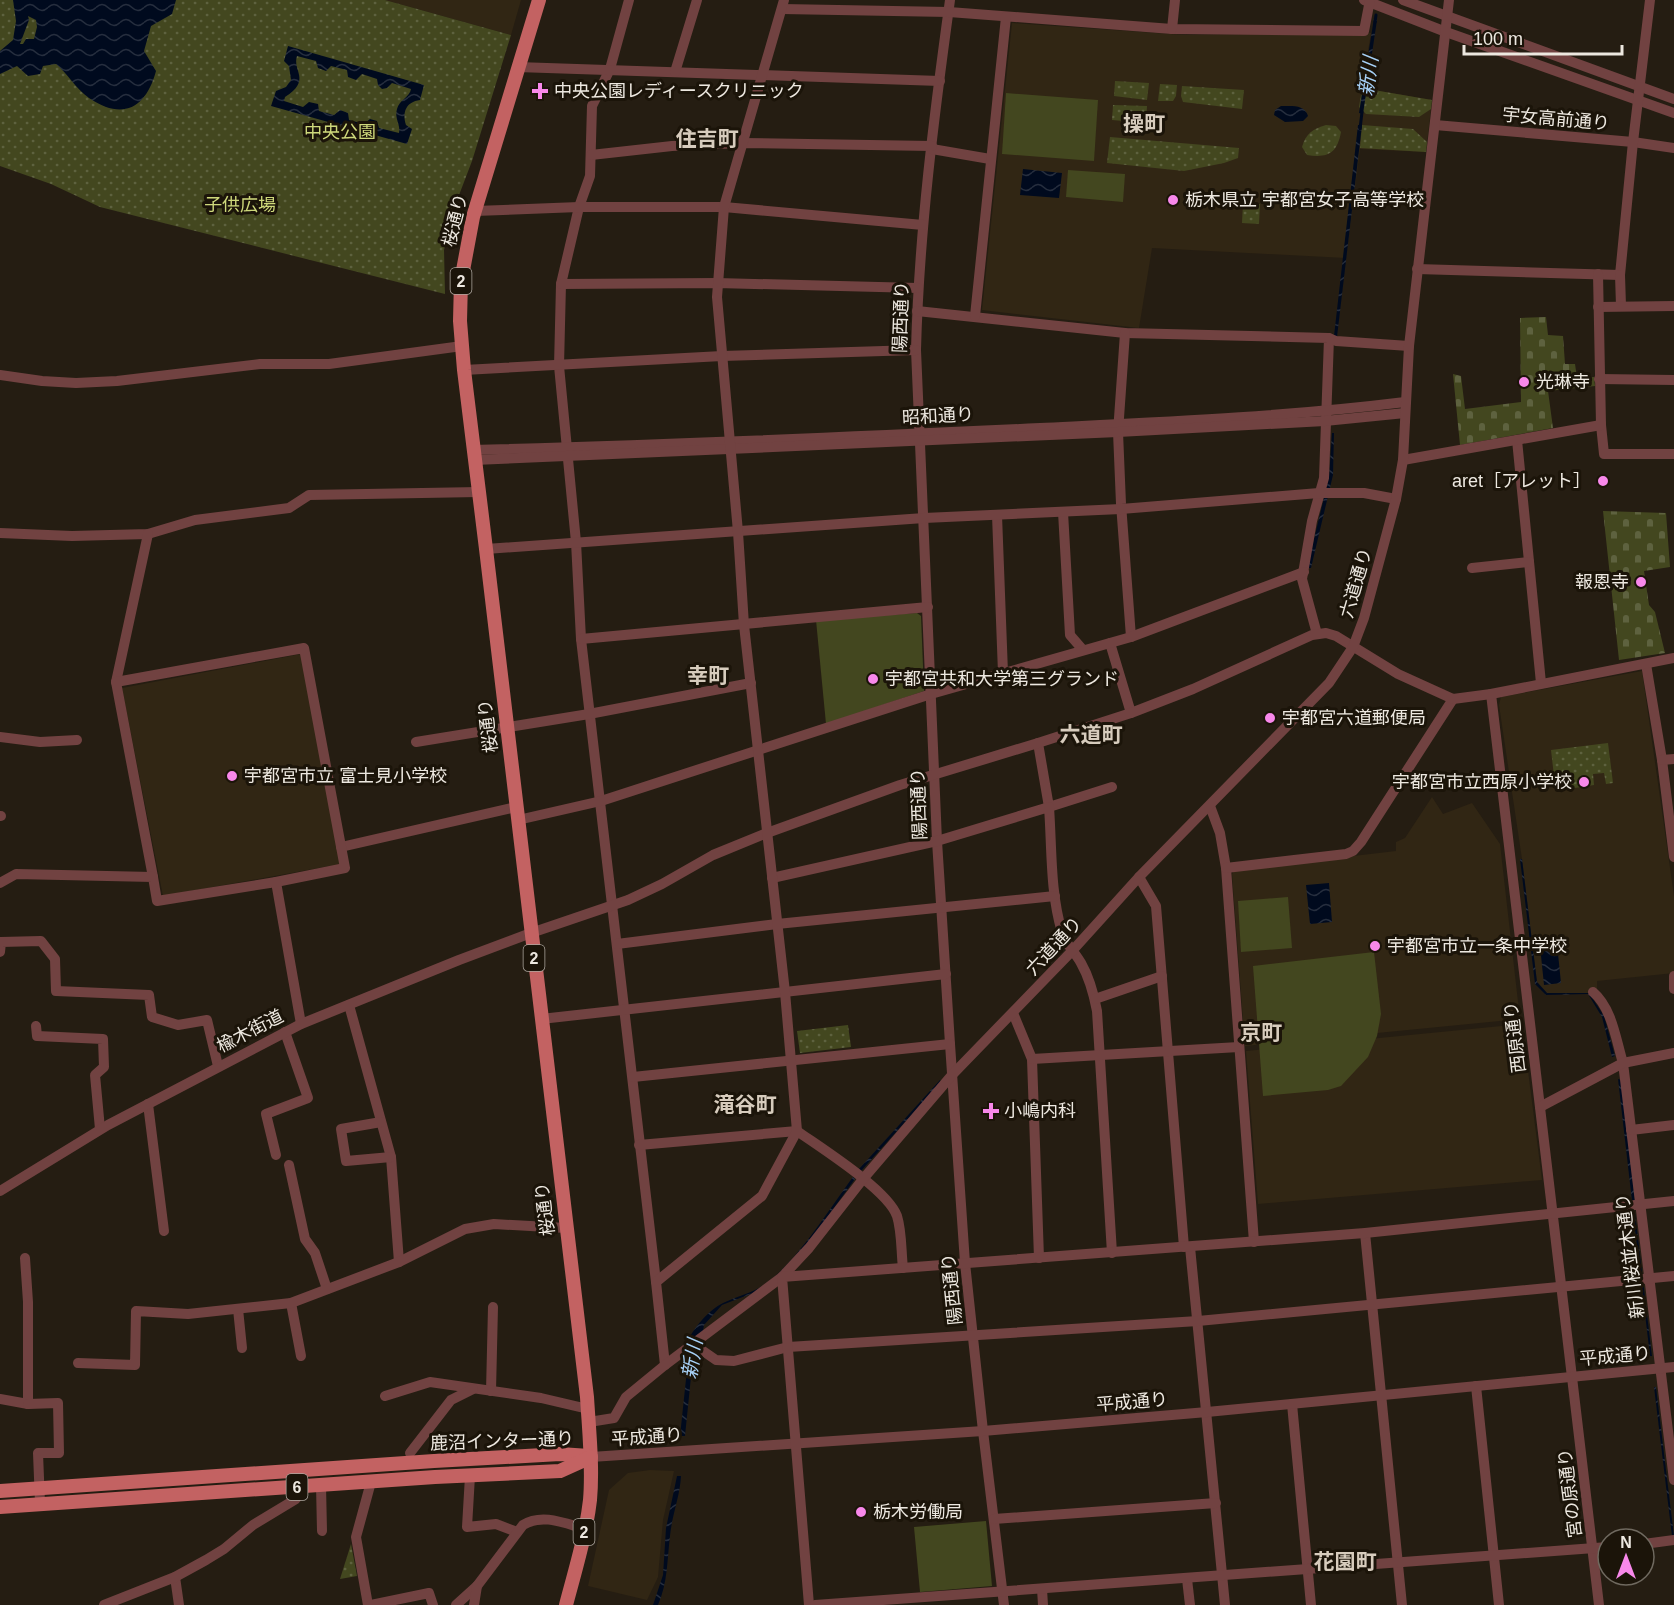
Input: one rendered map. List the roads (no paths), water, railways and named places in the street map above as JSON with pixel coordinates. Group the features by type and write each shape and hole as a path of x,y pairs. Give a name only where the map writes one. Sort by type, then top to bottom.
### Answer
{"main road":[{"name":"桜通り","path":"539,0 517,67 465,253 461,281 462,346 591,1457"},
{"name":"鹿沼インター通り","path":"0,1491 560,1454 591,1457"},
{"name":"鹿沼インター通り","path":"0,1507 560,1471 591,1457"},
{"name":"2","path":"566,1605 590,1501 591,1457"}],"street":[{"path":"629,0 610,69 592,106 590,176 579,207 561,284 560,366 576,542 581,639 666,1365"},
{"path":"675,72 697,0"},
{"name":"陽西通り","path":"950,0 923,225 916,350 937,841 965,1263 1004,1605"},
{"path":"1172,29 1175,0"},
{"path":"1403,0 1674,99"},
{"name":"六道通り","path":"588,1416 614,1418 626,1397 782,1277 809,1248 863,1179 952,1075 1073,950 1139,877 1329,682 1353,647 1364,618 1396,499 1403,460 1409,346 1449,0"},
{"path":"1621,306 1620,275 1650,0"},
{"path":"656,1282 762,1196 797,1131 785,992 744,624 717,283 724,207 783,4 949,12 1172,29 1364,31 1368,1 1446,32 1674,113"},
{"path":"975,316 1006,17"},
{"path":"517,67 940,81"},
{"name":"宇女高前通り","path":"1435,125 1633,142 1674,148"},
{"path":"591,155 672,146 742,143 932,148 990,159"},
{"path":"475,211 579,207 724,207 923,225"},
{"path":"1417,269 1620,275"},
{"path":"1598,274 1599,379 1604,454 1674,454"},
{"path":"561,284 717,283 918,288"},
{"path":"1598,307 1674,306"},
{"path":"917,311 1125,333 1329,338 1336,341 1409,346"},
{"path":"1125,333 1118,428 1121,509 1131,637"},
{"path":"1329,338 1324,478 1302,579 1317,634 1336,636 1398,674 1453,699 1491,694 1674,658"},
{"path":"0,375 53,382 117,381 260,364 329,364 462,346"},
{"path":"464,370 722,356 916,350"},
{"path":"1599,379 1674,380"},
{"name":"昭和通り","path":"473,455 1118,428 1325,417 1405,407"},
{"path":"1403,460 1601,425"},
{"path":"1517,440 1541,683"},
{"path":"0,533 72,537 148,534 195,520 289,508 309,495 479,492"},
{"path":"486,549 924,518 1121,509 1319,493 1364,493 1396,499"},
{"path":"1064,512 1070,635 1083,651"},
{"path":"998,515 1003,673"},
{"path":"116,682 304,648 345,868 276,882 157,901 116,682 148,534"},
{"path":"1472,568 1529,562"},
{"path":"342,847 517,814 601,801 931,694 1131,637 1304,572"},
{"path":"581,639 928,607"},
{"name":"楡木街道","path":"0,1191 100,1130 301,1024 531,933 641,894 713,855 767,833 934,774 1131,712 1193,689 1303,638 1317,634"},
{"path":"1110,643 1131,712"},
{"path":"1646,664 1662,760 1674,857"},
{"path":"416,742 589,714 751,683"},
{"name":"西原通り","path":"1491,694 1572,1377"},
{"path":"1226,868 1346,854 1353,851 1453,699"},
{"path":"0,737 40,742 77,740"},
{"path":"1038,743 1049,807 1055,896 1061,931 1064,939 1082,963 1095,999 1101,1054 1112,1252"},
{"path":"1662,760 1674,759"},
{"path":"771,878 937,841 1112,788"},
{"path":"1210,806 1220,833 1226,868 1254,1242"},
{"path":"0,883 16,874 153,877"},
{"path":"1139,877 1156,906 1187,1247 1198,1321 1225,1605"},
{"path":"276,882 301,1024"},
{"path":"617,944 777,924 1055,896"},
{"path":"0,952 2,942 41,941 55,959 56,991 149,994 152,1017 178,1024 207,1020 218,1066"},
{"path":"541,1019 946,975"},
{"path":"1095,999 1162,976"},
{"path":"1674,976 1674,988"},
{"name":"新川桜並木通り","path":"1593,992 1600,998 1612,1023 1623,1063 1674,1480"},
{"path":"348,1005 391,1157 399,1262"},
{"path":"1013,1013 1032,1059 1039,1258"},
{"path":"36,1026 37,1036 103,1039 104,1067 94,1075 100,1130"},
{"path":"276,1155 266,1114 308,1098 285,1032"},
{"path":"633,1077 950,1044"},
{"path":"1032,1059 1239,1047"},
{"path":"1540,1107 1623,1063 1674,1053"},
{"path":"148,1104 164,1231"},
{"path":"381,1122 341,1129 346,1161 391,1157"},
{"path":"1631,1130 1674,1125"},
{"path":"639,1145 797,1131 863,1179 891,1204 897,1215 903,1268"},
{"path":"289,1165 306,1239 315,1253 327,1289"},
{"path":"809,1605 782,1277 1365,1233 1674,1201"},
{"path":"78,1363 135,1365 136,1311 188,1314 291,1303 399,1262 465,1229 494,1224 566,1228"},
{"path":"1365,1233 1402,1605"},
{"path":"25,1258 28,1302 28,1404"},
{"path":"690,1346 716,1360 734,1360 788,1347 1198,1321 1674,1276"},
{"path":"291,1303 301,1356"},
{"path":"491,1391 492,1306"},
{"path":"238,1309 242,1348"},
{"name":"平成通り","path":"591,1457 983,1431 1674,1367"},
{"name":"宮の原通り","path":"1572,1377 1599,1605"},
{"path":"385,1396 430,1382 541,1398 588,1416"},
{"path":"1476,1386 1498,1605"},
{"path":"410,1454 451,1400 474,1388"},
{"path":"0,1399 28,1404 58,1403 59,1453 38,1453 40,1503"},
{"path":"1292,1404 1311,1605"},
{"path":"470,1476 467,1527 496,1524 517,1532"},
{"path":"371,1482 356,1537 370,1605 429,1593 433,1605"},
{"path":"321,1485 322,1531"},
{"path":"112,1603 175,1577 224,1549 253,1525 297,1499 296,1487"},
{"path":"994,1519 1216,1503"},
{"path":"456,1605 477,1586 517,1532 531,1520 540,1518 585,1529"},
{"path":"1656,1542 1674,1540"},
{"path":"815,1605 1596,1549"},
{"path":"175,1577 179,1605"},
{"path":"1187,1579 1190,1605"},
{"path":"474,1605 477,1586"},
{"path":"1042,1589 1043,1605"}],"water":[{"path":"13,0 176,0 172,14 151,26 144,51 156,71 152,84 139,102 123,109 112,109 89,98 56,64 43,66 40,74 28,76 17,66 0,74 0,51 13,40 16,21","holes":["28,16 36,20 34,39 26,39 23,44 20,44 29,20"]},
{"path":"1374,18 1377,20 1363,114 1359,113"},
{"path":"288,46 424,85 420,100 411,103 406,108 406,125 412,129 407,144 271,106 276,91 286,87 291,80 289,66 284,61","holes":["297,56 316,61 318,68 326,71 331,66 347,70 348,77 356,80 362,74 377,79 382,89 392,83 411,89 397,109 399,133 379,128 377,121 370,119 364,124 349,120 348,113 340,110 334,115 319,111 318,104 309,102 303,107 284,101 285,97 298,86"]},
{"path":"1281,106 1304,109 1308,116 1303,121 1285,122 1274,115 1275,110"},
{"path":"1358,125 1362,125 1337,337 1334,336"},
{"path":"1023,169 1062,173 1059,198 1020,195"},
{"path":"1332,433 1334,433 1333,475 1311,568 1307,568 1329,477"},
{"path":"1520,859 1522,859 1537,982 1547,993 1589,993 1604,1016 1615,1056 1612,1057 1602,1017 1588,994 1546,995 1535,984"},
{"path":"1329,883 1332,922 1310,924 1306,885"},
{"path":"1557,944 1561,983 1544,985 1540,946"},
{"path":"1618,1079 1621,1080 1635,1200 1632,1201"},
{"path":"940,1080 941,1082 861,1171 859,1169"},
{"path":"853,1177 855,1179 798,1257 766,1288 722,1305 704,1325 703,1331 687,1343 697,1326 712,1310 723,1303 760,1287 789,1263"},
{"path":"1633,1213 1635,1213 1652,1356 1650,1356"},
{"path":"693,1357 685,1436 680,1436 688,1360"},
{"path":"1654,1387 1656,1387 1674,1536 1672,1536"},
{"path":"677,1476 681,1476 671,1528 665,1579 658,1605 653,1605 663,1575 666,1528"}],"waterway":[{"name":"新川","path":"1375,22 1376,15"},
{"name":"新川","path":"1360,129 1362,112"}],"place":[{"name":"中央公園レディースクリニック","path":"540,91"},
{"name":"栃木県立 宇都宮女子高等学校","path":"1173,200"},
{"name":"光琳寺","path":"1524,382"},
{"name":"aret［アレット］","path":"1603,481"},
{"name":"報恩寺","path":"1641,582"},
{"name":"宇都宮共和大学第三グランド","path":"873,679"},
{"name":"宇都宮六道郵便局","path":"1270,718"},
{"name":"宇都宮市立 富士見小学校","path":"232,776"},
{"name":"宇都宮市立西原小学校","path":"1584,782"},
{"name":"宇都宮市立一条中学校","path":"1375,946"},
{"name":"小嶋内科","path":"991,1111"},
{"name":"栃木労働局","path":"861,1512"}],"district":[{"name":"操町","path":"1144,124"},
{"name":"住吉町","path":"707,139"},
{"name":"幸町","path":"708,676"},
{"name":"六道町","path":"1091,735"},
{"name":"京町","path":"1261,1033"},
{"name":"滝谷町","path":"745,1105"},
{"name":"花園町","path":"1345,1562"}],"park label":[{"name":"中央公園","path":"340,132"},
{"name":"子供広場","path":"240,205"}]}
